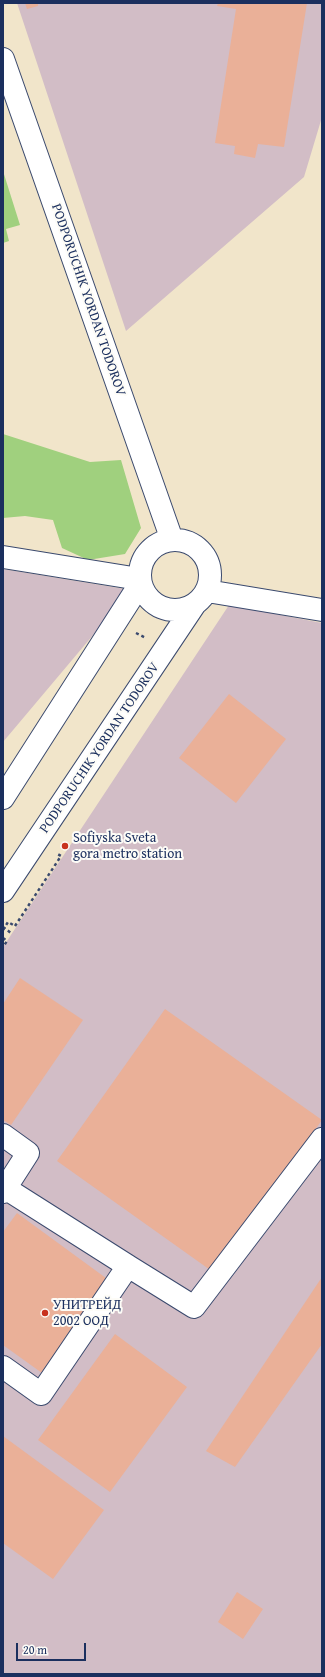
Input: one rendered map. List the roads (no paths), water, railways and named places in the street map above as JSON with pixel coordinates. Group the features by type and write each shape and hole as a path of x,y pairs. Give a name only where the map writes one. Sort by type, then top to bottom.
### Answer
{"street":[{"name":"PODPORUCHIK YORDAN TODOROV","path":"3,59 172,540"},
{"path":"172,540 192,544 200,550 210,568 210,579 201,598 185,609 174,611 162,609 152,603 145,595 140,582 142,560 148,552 154,546 172,540"},
{"path":"3,558 140,582"},
{"path":"3,798 117,621 140,582"},
{"name":"PODPORUCHIK YORDAN TODOROV","path":"3,891 201,598"},
{"path":"201,598 322,610"},
{"path":"3,1135 28,1153 4,1190 194,1307 322,1140"},
{"path":"3,1367 41,1394 128,1266"}],"place":[{"name":"Sofiyska Sveta gora metro station","path":"65,846"},
{"name":"УНИТРЕЙД 2002 ООД","path":"45,1313"}]}
